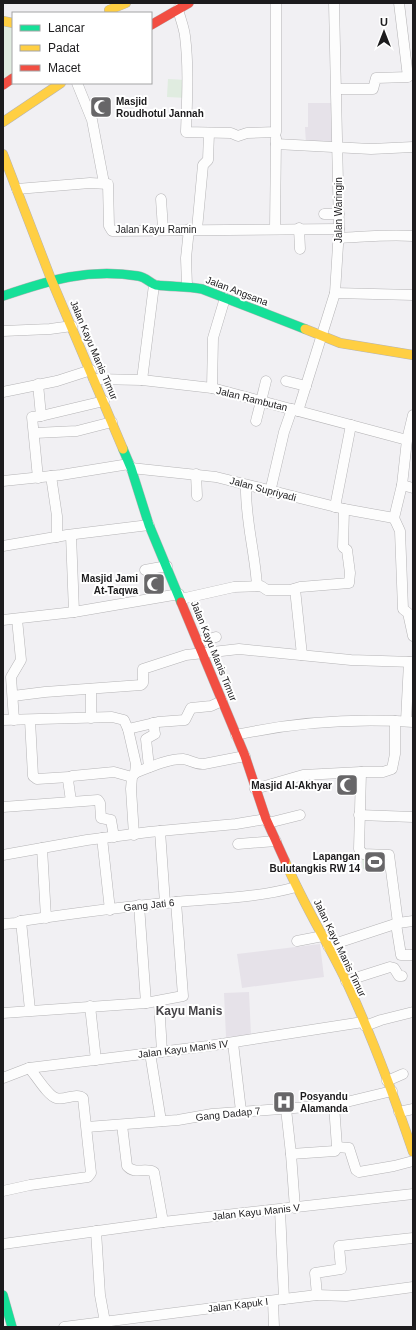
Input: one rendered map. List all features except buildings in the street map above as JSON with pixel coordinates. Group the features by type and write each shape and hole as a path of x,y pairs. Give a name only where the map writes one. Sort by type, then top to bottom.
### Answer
{"street":[{"path":"106,12 116,3"},
{"path":"106,12 126,3"},
{"path":"152,24 189,3"},
{"path":"275,229 276,3"},
{"name":"Jalan Waringin","path":"270,492 284,432 306,386 335,293 339,214 334,3"},
{"path":"337,89 373,89 376,78 410,77 399,3"},
{"path":"178,9 185,34 187,58 186,132 230,133 238,136 247,133 276,132"},
{"path":"3,74 12,69"},
{"path":"3,85 12,79"},
{"path":"3,111 44,84"},
{"path":"3,122 60,84"},
{"path":"17,189 104,183 92,120 77,84"},
{"path":"187,286 193,229 203,165 208,160 210,133"},
{"path":"276,144 381,149 413,147"},
{"name":"Jalan Kayu Manis Timur","path":"3,154 56,278 72,326 104,400 130,466 149,525 259,788 267,821 296,887 323,936 331,945 387,1080 405,1111 413,1152"},
{"name":"Jalan Kayu Ramin","path":"104,183 109,185 110,229 300,228 383,237 397,235 413,236"},
{"path":"161,199 163,229"},
{"path":"324,214 339,214"},
{"path":"300,228 300,249"},
{"name":"Jalan Angsana","path":"3,296 56,278 99,272 117,272 150,279 154,284 187,286 202,289 321,336 366,348 413,355"},
{"path":"142,380 154,284"},
{"path":"335,293 413,295"},
{"path":"212,388 213,338 224,298"},
{"path":"3,331 50,329 72,326"},
{"name":"Jalan Rambutan","path":"3,392 68,378 92,375 212,388 407,440"},
{"path":"256,421 262,402 266,381"},
{"path":"286,381 306,386"},
{"path":"38,384 41,416"},
{"path":"38,478 35,433 32,417 104,400"},
{"path":"413,415 407,440 402,485 394,518 400,531 403,610 408,613 413,636"},
{"path":"35,433 77,432 112,422"},
{"path":"3,620 74,612 180,597 234,587 261,586 267,590 296,589 349,583 350,572 347,550 344,548 340,508 351,425"},
{"name":"Jalan Supriyadi","path":"3,481 130,466 196,474 340,508 394,518"},
{"path":"196,474 197,496"},
{"path":"51,476 57,516 57,537"},
{"path":"246,485 246,517 256,570 257,586"},
{"path":"402,485 413,488"},
{"path":"3,546 57,537 149,525"},
{"path":"71,535 74,612"},
{"path":"145,570 167,566"},
{"path":"296,589 302,655"},
{"path":"14,720 12,674 20,664 21,660 17,619"},
{"path":"199,642 216,637"},
{"path":"13,696 45,692 141,685 143,683 143,669 161,662 203,652 239,649 351,660 411,662 410,722 396,721 296,724 236,735"},
{"path":"91,689 91,718"},
{"path":"128,729 153,723 184,720 191,708 211,706 222,701"},
{"path":"3,720 91,718 124,720 134,752 134,835"},
{"path":"30,720 33,776 37,779 69,778 72,776 114,772 134,775 148,768 176,760 188,760 198,764 204,764 245,756"},
{"path":"259,788 303,775 383,772 392,769 395,754 396,721"},
{"path":"148,768 146,739 155,734 153,723"},
{"path":"360,772 360,852 362,854 388,854 390,856 400,955 413,955"},
{"path":"69,778 71,801"},
{"path":"3,807 98,800 101,818 111,820 114,837"},
{"path":"3,855 102,838 267,821 300,815"},
{"path":"359,815 413,817"},
{"path":"3,1013 159,1002 183,996 160,831"},
{"path":"102,838 110,910"},
{"path":"238,844 276,841"},
{"path":"42,848 46,918"},
{"name":"Gang Jati 6","path":"3,924 139,905 233,899 272,893 296,887"},
{"path":"139,905 146,1003"},
{"path":"21,921 30,1010"},
{"path":"331,945 397,923 413,921"},
{"path":"297,941 323,936"},
{"path":"346,981 390,967 394,968 399,976 402,976"},
{"path":"159,1002 162,1052"},
{"path":"90,1006 96,1060"},
{"name":"Jalan Kayu Manis IV","path":"3,1078 29,1068 150,1054 364,1024 413,1012"},
{"path":"232,1043 241,1112"},
{"path":"150,1054 161,1121"},
{"path":"3,1191 30,1185 90,1176 84,1098 78,1096 57,1099 52,1096 29,1068"},
{"path":"387,1080 403,1074"},
{"name":"Gang Dadap 7","path":"87,1127 122,1125 241,1112 334,1106 392,1091"},
{"path":"291,1154 331,1153 337,1147 334,1106"},
{"path":"286,1109 295,1208"},
{"path":"122,1125 127,1166 135,1171 150,1170 154,1172 163,1222"},
{"path":"337,1147 350,1148 356,1170 359,1172 413,1161"},
{"name":"Jalan Kayu Manis V","path":"3,1244 163,1222 413,1194"},
{"path":"280,1210 284,1298"},
{"path":"98,1231 103,1288"},
{"path":"98,1231 100,1295 104,1322"},
{"path":"317,1295 315,1273 341,1269 339,1246 413,1238"},
{"name":"Jalan Kapuk I","path":"64,1327 104,1322 121,1323 273,1301 284,1298 317,1295 346,1296 413,1287"},
{"path":"3,1295 12,1327"},
{"path":"273,1301 274,1327"}],"shaded area":[{"path":"3,21 12,23 12,78 3,81"},
{"path":"168,79 187,80 187,98 167,97"},
{"path":"308,103 335,103 335,142 306,144 305,127 308,127"},
{"name":"Lapangan Bulutangkis RW 14","path":"387,855 388,868 363,869 362,856"},
{"path":"320,944 324,977 242,988 237,954"},
{"path":"249,992 251,1035 226,1037 224,993"}],"traffic: fast":[{"path":"3,296 69,277 120,274 141,277 156,285 202,289 305,329"},
{"path":"123,449 131,468 149,525 181,602"},
{"path":"3,1295 12,1327"}],"traffic: slow":[{"path":"109,10 126,3"},
{"path":"3,21 12,23"},
{"path":"3,122 60,84"},
{"path":"3,154 51,279 123,449"},
{"path":"305,329 340,343 413,355"},
{"path":"285,861 357,1005 383,1068 413,1152"}],"traffic: jam":[{"path":"152,24 189,3"},
{"path":"3,85 12,79"},
{"path":"181,602 245,756 266,819 285,861"}],"place":[{"name":"Masjid Roudhotul Jannah","path":"101,107"},
{"name":"Masjid Jami At-Taqwa","path":"154,584"},
{"name":"Masjid Al-Akhyar","path":"347,785"},
{"name":"Lapangan Bulutangkis RW 14","path":"375,862"},
{"name":"Posyandu Alamanda","path":"284,1102"}],"district":[{"name":"Kayu Manis","path":"189,1011"}]}
